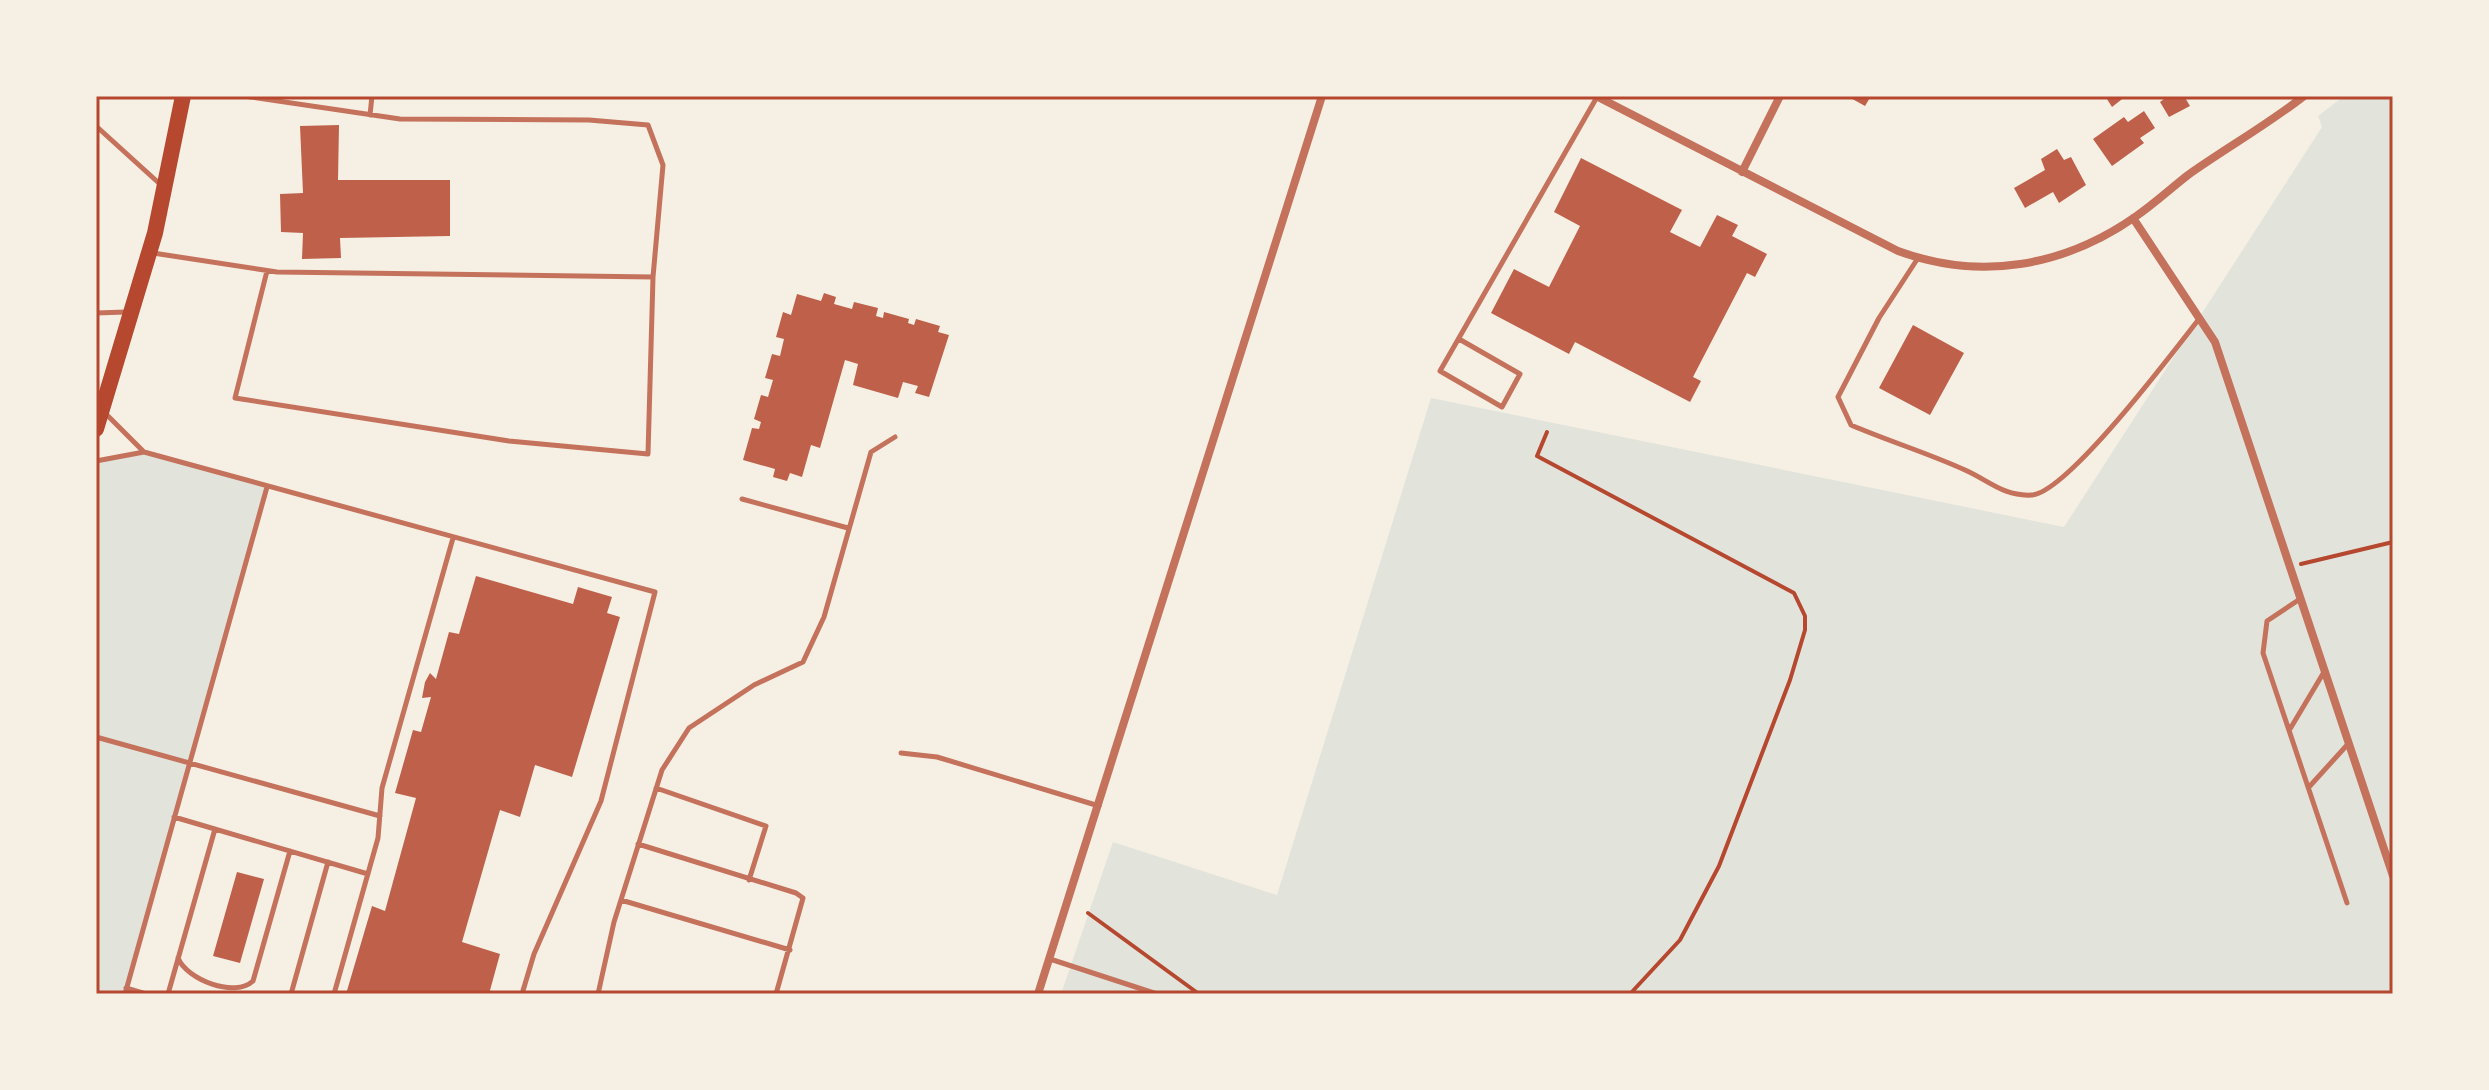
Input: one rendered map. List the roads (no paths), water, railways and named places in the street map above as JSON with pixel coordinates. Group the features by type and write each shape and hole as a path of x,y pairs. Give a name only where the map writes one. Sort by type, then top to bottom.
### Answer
{"highway":[{"path":"96,429 149,252 183,96"}],"street":[{"path":"1038,994 1322,96"},
{"path":"1597,96 1853,230 1918,258 1966,268 2014,267 2061,255 2133,218 2302,97"},
{"path":"1742,172 1780,96"},
{"path":"2133,218 2215,342 2393,876"}],"lane":[{"path":"244,96 400,119 589,120 648,125 663,165 653,277 648,454 509,441 235,398 267,271"},
{"path":"370,115 372,96"},
{"path":"1459,339 1520,374 1502,407 1440,371 1597,96"},
{"path":"96,126 165,188"},
{"path":"149,252 267,271 653,277"},
{"path":"1918,258 1879,318 1838,397 1843,413 1851,425 1966,470 2011,495 2035,495 2055,486 2138,396 2200,318"},
{"path":"96,313 131,312"},
{"path":"102,410 144,452"},
{"path":"598,994 621,900 662,770 689,728 754,685 803,662 824,617 871,452 895,437"},
{"path":"96,461 144,452 655,592 601,801 534,954 522,994"},
{"path":"146,994 125,991 267,486"},
{"path":"742,499 848,528"},
{"path":"334,994 378,838 382,788 453,538"},
{"path":"2301,598 2267,621 2263,653 2347,903"},
{"path":"2289,730 2325,671"},
{"path":"96,737 380,816"},
{"path":"2309,788 2349,743"},
{"path":"901,753 937,757 1099,806"},
{"path":"656,788 766,826 749,880"},
{"path":"174,817 368,874"},
{"path":"168,994 215,829"},
{"path":"638,844 796,893 803,898 776,994"},
{"path":"178,958 193,976 238,989 249,985 253,981 290,851"},
{"path":"291,994 328,862"},
{"path":"621,900 790,950"},
{"path":"1050,959 1157,994"}]}
